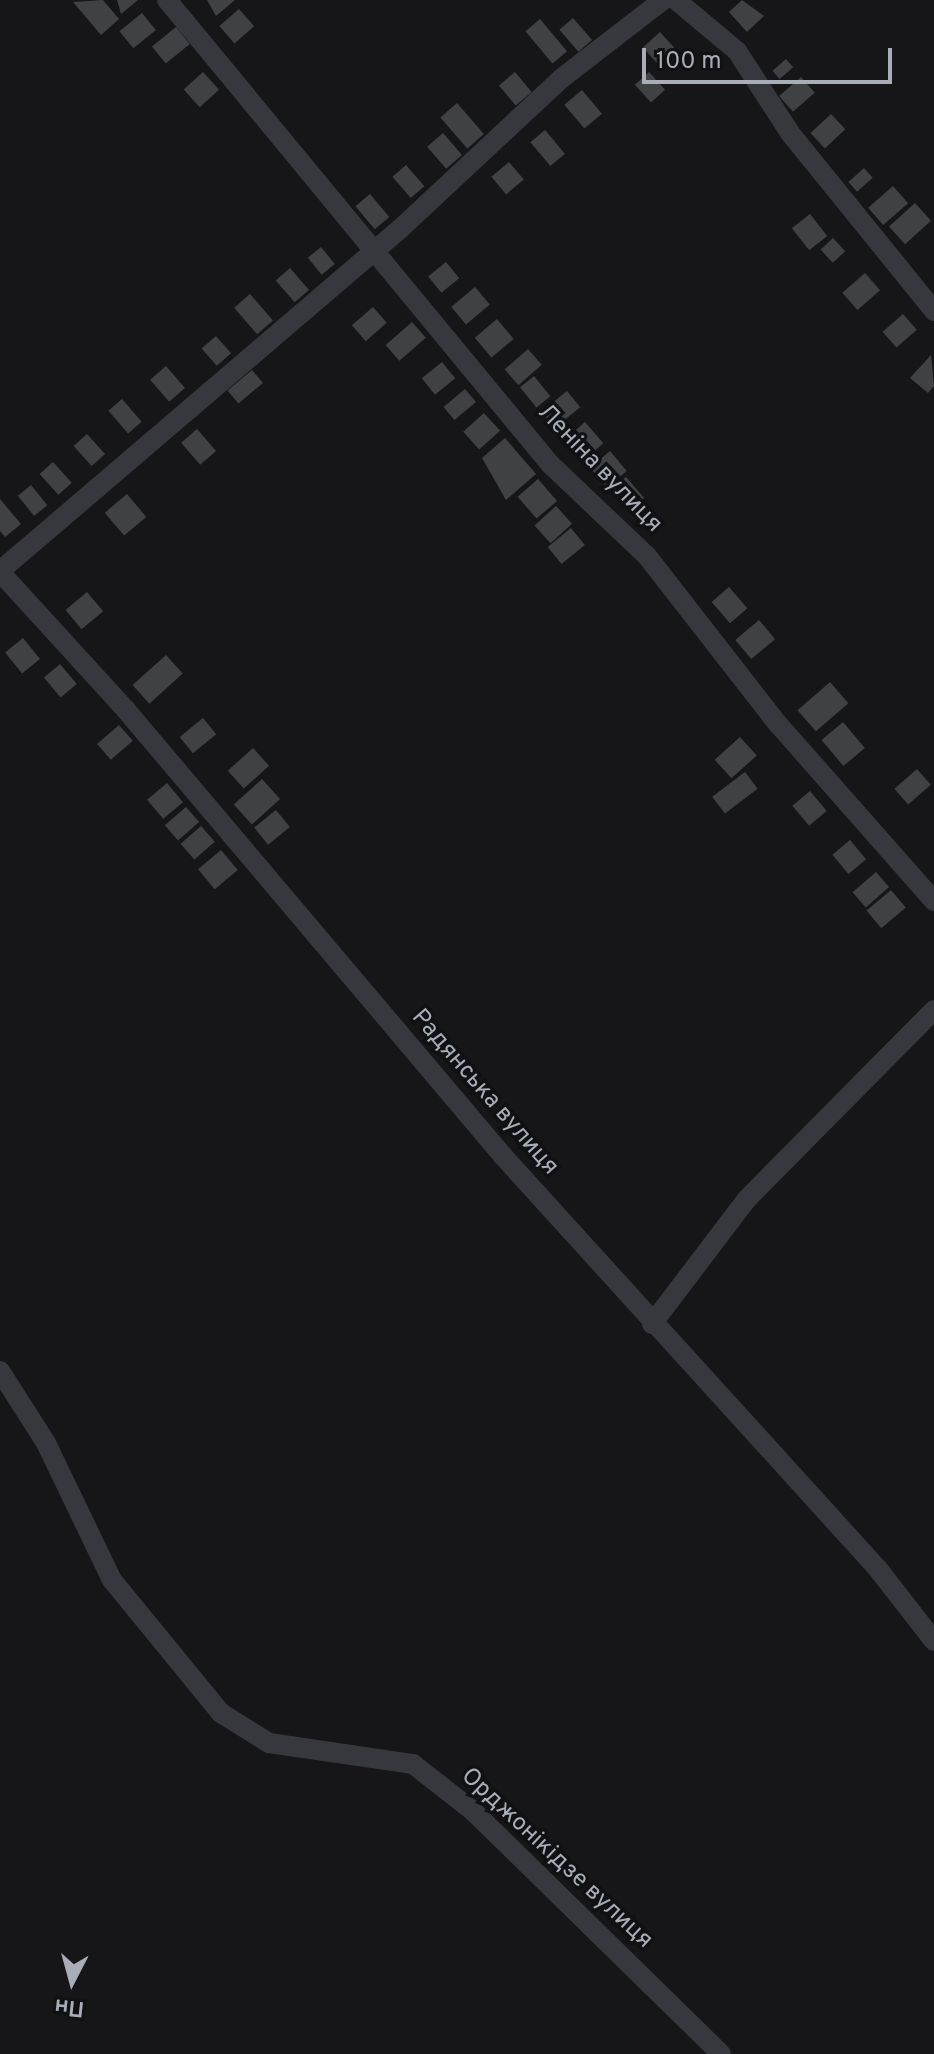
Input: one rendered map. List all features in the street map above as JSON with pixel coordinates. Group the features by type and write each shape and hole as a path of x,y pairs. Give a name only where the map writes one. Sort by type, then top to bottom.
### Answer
{"street":[{"name":"Леніна вулиця","path":"167,0 550,464 647,556 778,724 934,901"},
{"path":"0,572 374,251 562,78 663,0"},
{"path":"676,0 737,51 790,133 934,311"},
{"path":"697,18 709,0"},
{"name":"Радянська вулиця","path":"0,572 652,1324 878,1569 934,1641"},
{"path":"652,1324 746,1200 934,1010"},
{"name":"Орджонікідзе вулиця","path":"0,1371 46,1443 112,1580 221,1713 269,1743 413,1764 473,1811 721,2054"}],"building":[{"path":"103,0 119,19 101,35 73,2"},
{"path":"117,0 138,0 121,14"},
{"path":"207,0 235,0 216,16"},
{"path":"742,0 764,16 747,32 729,12"},
{"path":"239,9 254,26 234,43 219,26"},
{"path":"142,13 156,30 133,48 119,31"},
{"path":"573,18 592,40 578,52 559,30"},
{"path":"540,19 567,51 552,63 525,31"},
{"path":"176,27 190,44 166,64 152,47"},
{"path":"660,32 676,50 659,65 643,47"},
{"path":"786,59 793,67 780,79 772,71"},
{"path":"203,72 219,90 200,107 184,89"},
{"path":"515,72 532,92 516,105 499,85"},
{"path":"649,72 665,90 651,103 635,85"},
{"path":"801,77 815,93 793,112 779,96"},
{"path":"582,90 602,114 584,129 564,105"},
{"path":"457,103 484,134 467,148 440,117"},
{"path":"831,114 845,129 825,148 811,133"},
{"path":"545,130 565,154 550,166 530,142"},
{"path":"443,133 462,155 446,169 427,147"},
{"path":"509,162 524,180 506,194 491,177"},
{"path":"406,165 424,186 411,198 392,177"},
{"path":"864,168 873,178 857,192 848,182"},
{"path":"893,186 908,203 883,225 868,208"},
{"path":"370,194 389,217 375,229 355,206"},
{"path":"915,203 931,221 905,244 889,226"},
{"path":"810,214 827,236 809,250 792,228"},
{"path":"833,238 845,251 833,263 821,250"},
{"path":"321,247 335,264 322,275 308,258"},
{"path":"446,262 459,278 441,293 428,276"},
{"path":"290,268 309,290 295,302 276,280"},
{"path":"865,273 880,290 857,310 842,293"},
{"path":"475,287 490,305 466,325 451,307"},
{"path":"250,294 273,320 257,334 234,308"},
{"path":"373,307 387,323 366,341 352,325"},
{"path":"903,314 917,330 896,348 883,332"},
{"path":"497,319 514,339 491,358 475,338"},
{"path":"412,322 426,338 399,361 386,345"},
{"path":"216,336 231,353 217,366 202,348"},
{"path":"528,349 542,365 518,385 505,369"},
{"path":"931,355 934,386 928,393 910,378"},
{"path":"442,362 455,378 435,395 422,378"},
{"path":"166,366 185,388 169,402 150,380"},
{"path":"252,370 263,383 238,404 227,391"},
{"path":"534,376 550,396 536,408 520,387"},
{"path":"465,389 476,402 454,420 444,407"},
{"path":"567,391 580,407 555,428 541,412"},
{"path":"122,399 142,422 128,433 108,411"},
{"path":"484,413 500,431 479,450 463,432"},
{"path":"585,422 603,443 586,458 568,437"},
{"path":"197,429 216,451 200,465 181,443"},
{"path":"87,434 105,454 92,466 74,446"},
{"path":"505,438 536,474 506,500 482,458"},
{"path":"610,451 627,471 607,488 590,468"},
{"path":"53,462 72,483 58,495 40,474"},
{"path":"626,477 644,498 629,511 611,490"},
{"path":"538,479 557,501 537,519 518,497"},
{"path":"31,485 47,505 34,516 18,496"},
{"path":"127,494 146,517 124,536 105,513"},
{"path":"0,499 21,524 5,537 0,531"},
{"path":"556,506 572,524 551,543 534,525"},
{"path":"571,528 585,545 562,564 548,547"},
{"path":"729,587 747,608 730,623 712,602"},
{"path":"87,592 103,611 82,629 66,610"},
{"path":"759,620 775,639 751,659 735,640"},
{"path":"23,638 40,659 22,673 5,652"},
{"path":"166,655 183,674 149,704 133,685"},
{"path":"60,664 77,684 61,697 44,677"},
{"path":"830,682 848,703 816,731 798,710"},
{"path":"203,718 216,734 193,753 180,737"},
{"path":"843,722 865,748 843,766 822,740"},
{"path":"119,725 133,741 111,760 97,744"},
{"path":"740,737 757,756 731,778 715,760"},
{"path":"253,748 269,766 244,789 228,771"},
{"path":"917,769 931,785 908,805 894,789"},
{"path":"745,772 758,789 725,813 712,797"},
{"path":"262,779 280,799 252,824 234,804"},
{"path":"167,783 183,802 163,819 147,800"},
{"path":"810,791 827,811 809,826 792,806"},
{"path":"186,807 199,822 178,840 165,825"},
{"path":"276,810 290,827 268,845 254,828"},
{"path":"201,826 215,842 194,860 181,844"},
{"path":"850,840 866,859 848,874 832,855"},
{"path":"221,850 238,870 215,889 198,869"},
{"path":"876,872 889,887 866,907 853,892"},
{"path":"891,890 906,908 881,928 866,911"}]}
